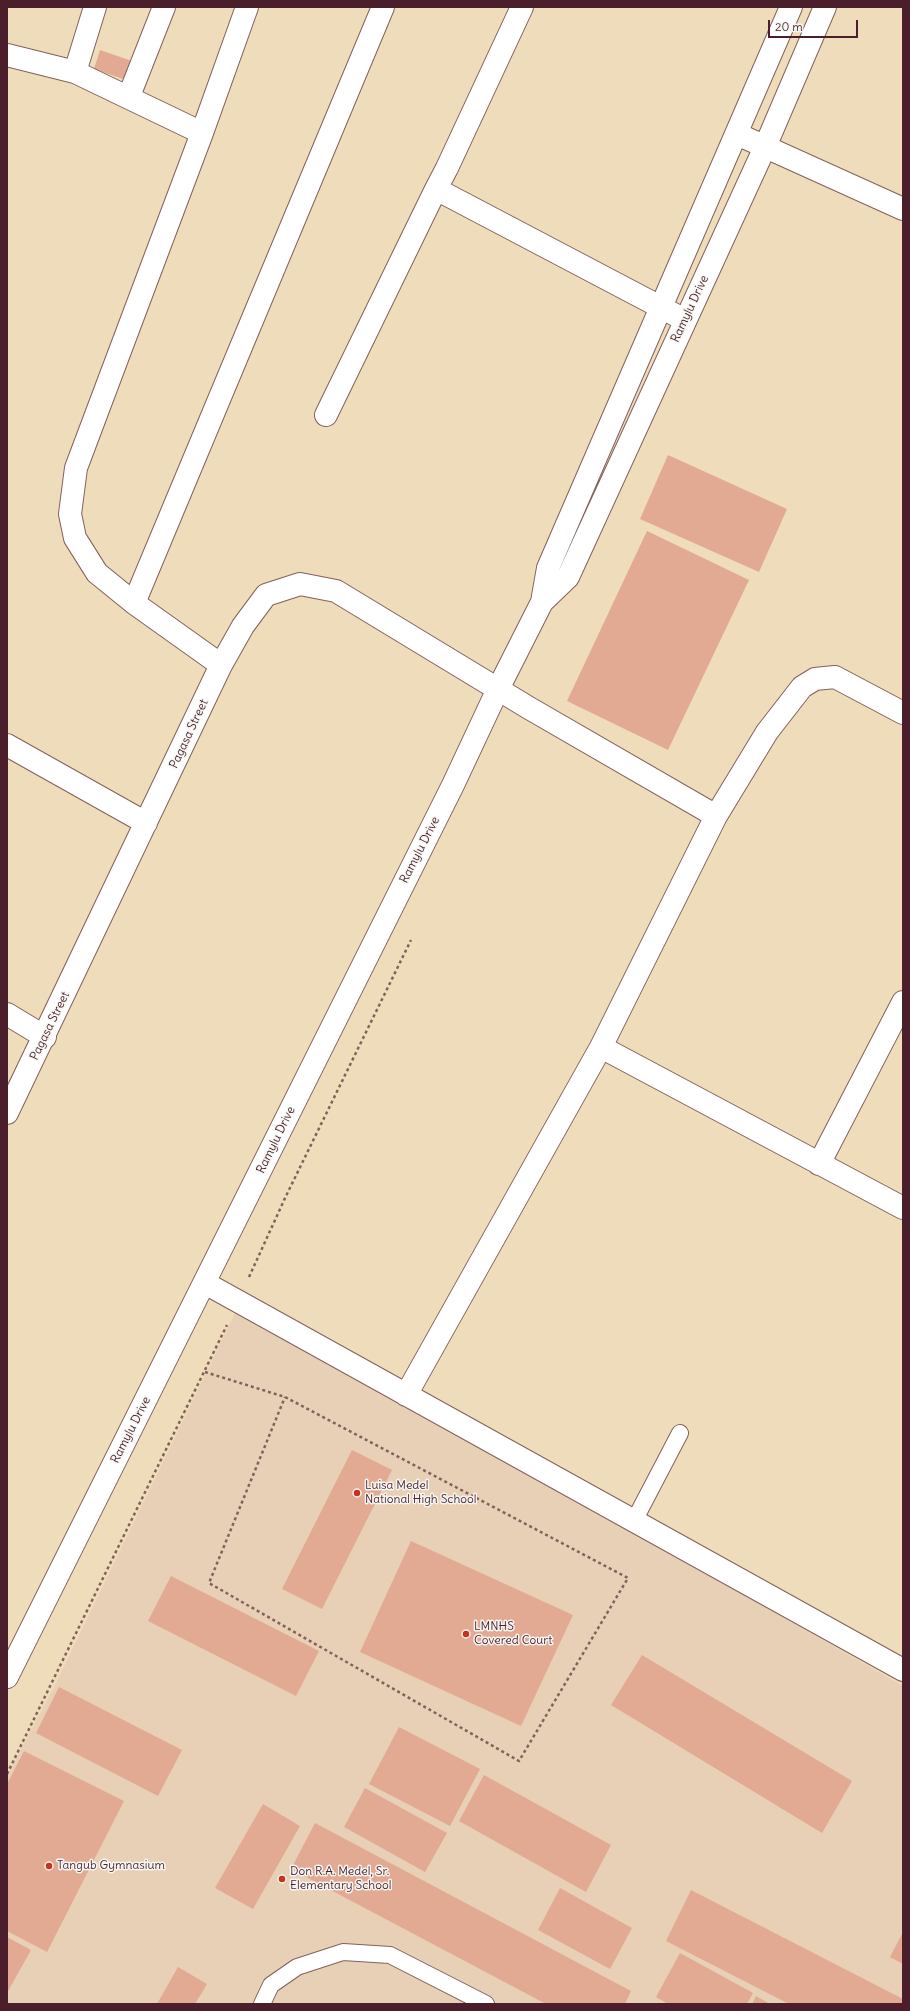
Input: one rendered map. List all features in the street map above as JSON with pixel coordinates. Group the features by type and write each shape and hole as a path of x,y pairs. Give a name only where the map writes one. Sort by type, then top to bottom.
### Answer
{"street":[{"path":"75,72 95,7"},
{"path":"129,96 164,7"},
{"path":"222,665 134,604 97,573 75,538 70,514 76,468 202,133 247,7"},
{"path":"134,604 383,7"},
{"path":"326,416 447,168 522,7"},
{"name":"Ramylu Drive","path":"7,1677 453,785 498,689 542,602 548,568 791,7"},
{"name":"Ramylu Drive","path":"542,602 568,577 765,146 825,7"},
{"path":"7,55 75,72 129,96 202,133"},
{"path":"737,134 903,209"},
{"path":"436,189 661,309 685,320"},
{"name":"Pagasa Street","path":"7,1113 45,1038 222,665 243,626 266,595 300,584 336,591 498,689 716,816"},
{"path":"406,1395 601,1047 716,816 768,732 802,687 815,679 834,677 903,713"},
{"path":"7,745 146,824"},
{"path":"819,1164 903,1002"},
{"path":"7,1014 45,1038"},
{"path":"601,1047 903,1208"},
{"path":"205,1283 903,1670"}],"lane":[{"path":"634,1522 680,1433"},
{"path":"262,2004 271,1985 297,1967 343,1952 390,1955 486,2004"}],"path":[{"path":"7,1774 206,1372 286,1196 411,940"},
{"path":"206,1372 285,1397 628,1578 519,1761 209,1583 285,1397"}],"shaded area":[{"name":"Luisa Medel National High School","path":"239,1305 903,1686 903,2004 7,2004 7,1776 57,1681"}],"building":[{"path":"100,50 132,61 126,80 94,69"},
{"path":"668,455 787,509 759,572 640,519"},
{"path":"647,531 749,580 668,750 567,701"},
{"path":"352,1450 392,1470 322,1609 282,1589"},
{"name":"LMNHS Covered Court","path":"411,1541 573,1615 521,1726 360,1652"},
{"path":"171,1576 319,1651 296,1696 148,1621"},
{"path":"642,1655 852,1781 822,1833 611,1705"},
{"path":"59,1687 182,1750 158,1796 36,1733"},
{"path":"399,1727 480,1769 450,1826 369,1784"},
{"name":"Tangub Gymnasium","path":"24,1751 124,1801 47,1952 7,1931 7,1784"},
{"path":"484,1775 611,1845 586,1892 459,1821"},
{"path":"365,1788 447,1833 425,1872 344,1827"},
{"path":"263,1804 300,1826 253,1909 215,1888"},
{"path":"315,1823 631,1991 625,2004 546,2004 291,1869"},
{"path":"560,1888 632,1928 610,1969 538,1930"},
{"path":"691,1890 903,1999 903,2004 789,2004 666,1941"},
{"path":"903,1932 903,1964 890,1957"},
{"path":"7,1937 31,1950 7,1993"},
{"path":"680,1953 753,1993 747,2004 668,2004 656,1997"},
{"path":"178,1967 207,1984 195,2004 157,2004"},
{"path":"756,1996 770,2004 752,2004"}],"place":[{"name":"Luisa Medel National High School","path":"357,1493"},
{"name":"LMNHS Covered Court","path":"466,1634"},
{"name":"Tangub Gymnasium","path":"49,1866"},
{"name":"Don R.A. Medel, Sr. Elementary School","path":"282,1879"}]}
